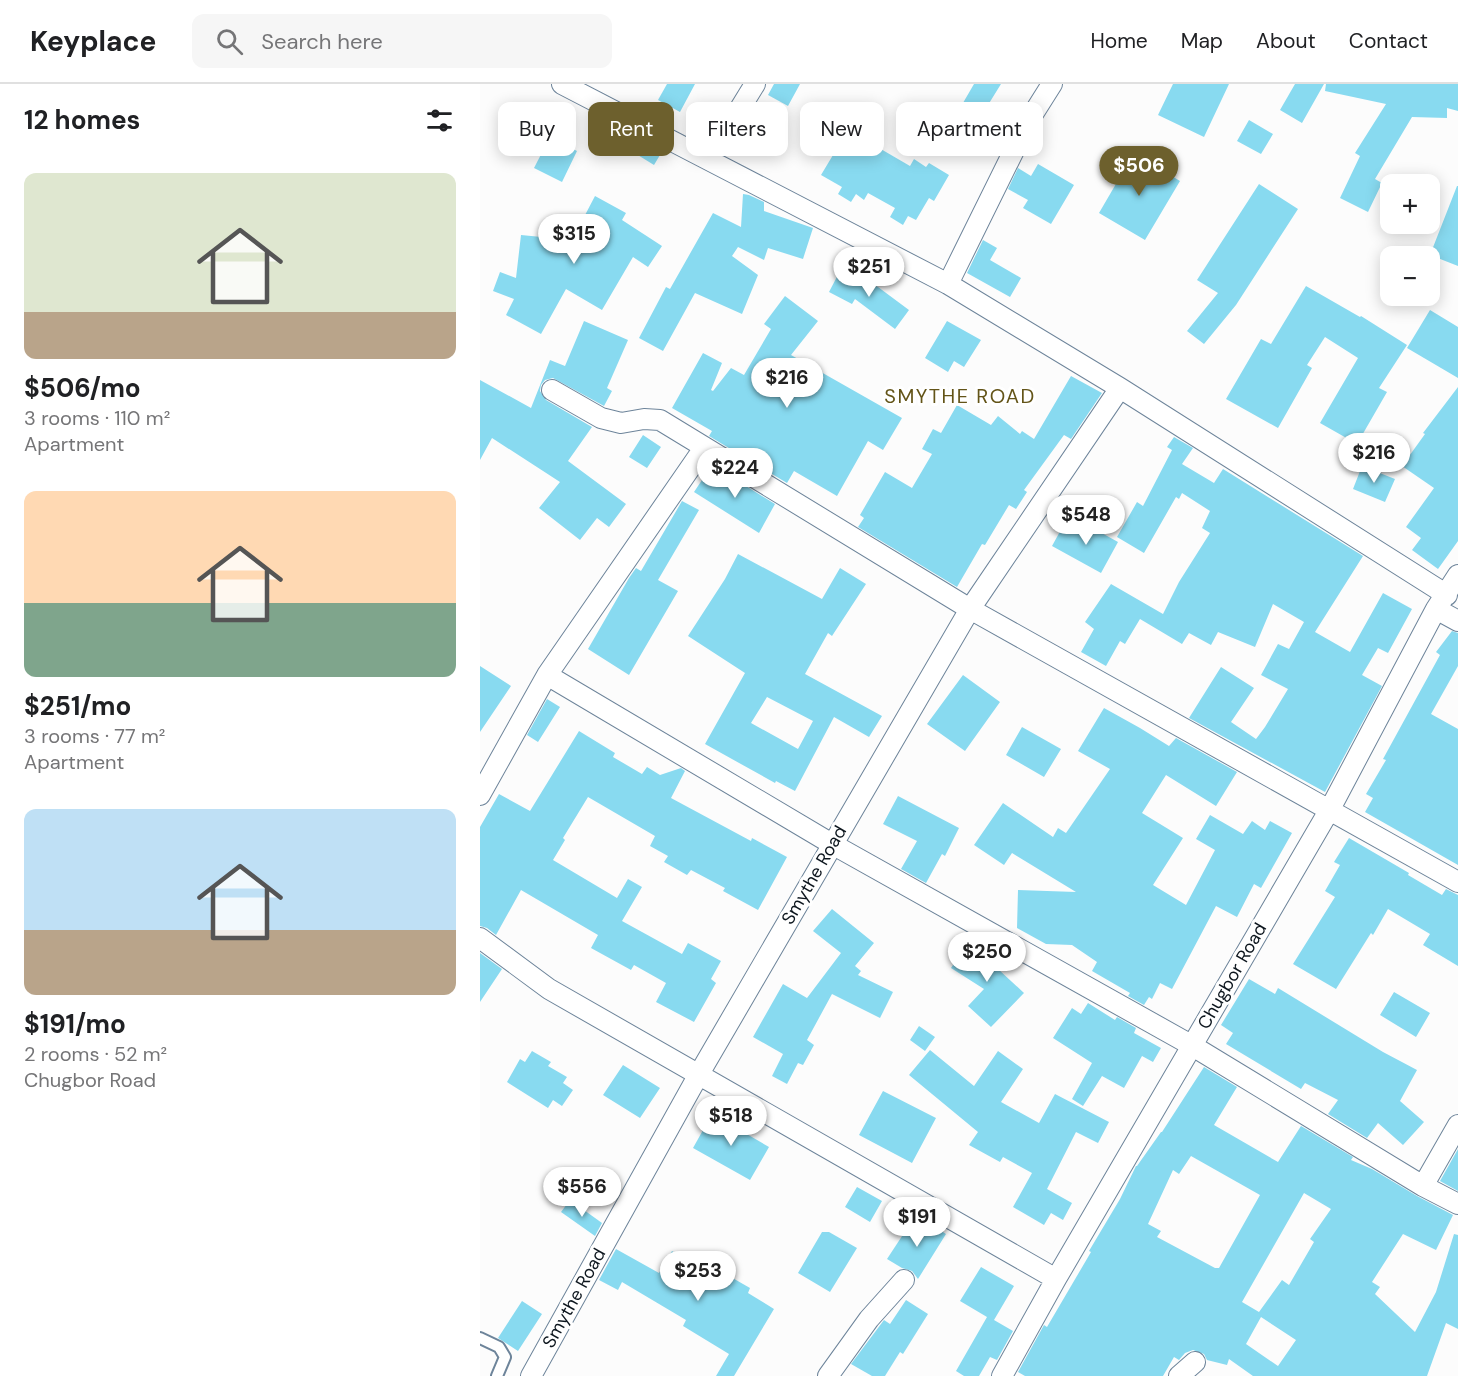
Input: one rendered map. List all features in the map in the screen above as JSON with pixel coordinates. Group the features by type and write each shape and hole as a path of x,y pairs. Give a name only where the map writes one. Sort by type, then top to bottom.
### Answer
{"street":[{"path":"562,84 948,284 1120,388 1441,602 1458,621"},
{"path":"709,159 755,84"},
{"path":"948,284 1028,122 1052,84"},
{"name":"Smythe Road","path":"531,1376 699,1074 970,609 1120,388"},
{"path":"552,390 601,417 621,423 644,419 660,420 970,609 1458,882"},
{"path":"480,795 547,675 704,448"},
{"name":"Chugbor Road","path":"1002,1376 1056,1278 1330,809 1441,602 1458,575"},
{"path":"547,675 832,844 1191,1045 1423,1186 1458,1204"},
{"path":"480,938 549,989 1056,1278"},
{"path":"1423,1186 1458,1125"},
{"path":"828,1376 869,1319 904,1280"},
{"path":"1179,1376 1195,1362"}],"lane":[{"path":"480,1338 499,1347 505,1357 497,1376"}],"building":[{"path":"667,84 695,84 680,112 674,109 674,102 658,100"},
{"path":"774,84 800,84 788,106 788,102 781,102 768,95"},
{"path":"974,84 1001,84 990,102 964,102"},
{"path":"1173,84 1229,84 1204,137 1158,115"},
{"path":"1295,84 1324,84 1302,123 1280,110"},
{"path":"1326,84 1458,84 1458,111 1447,108 1447,118 1412,117 1375,179 1380,182 1380,187 1368,212 1340,198 1360,156 1355,153 1386,104 1325,91"},
{"path":"1249,120 1273,134 1261,154 1237,141"},
{"path":"884,151 910,166 914,159 926,167 929,163 949,175 934,201 929,198 916,220 908,216 903,225 890,217 895,208 868,193 864,200 856,194 851,202 838,194 842,187 821,175 832,156 884,156"},
{"path":"1134,153 1180,181 1145,240 1099,213"},
{"path":"540,156 575,156 562,182 534,168"},
{"path":"639,156 659,156 654,165"},
{"path":"1038,164 1074,185 1051,224 1023,208 1028,200 1008,189 1018,168 1031,176"},
{"path":"1259,184 1298,209 1236,305 1204,344 1187,331 1218,293 1197,280"},
{"path":"1458,186 1458,266 1440,259 1440,246 1434,246"},
{"path":"743,194 764,202 764,211 813,228 803,259 768,248 764,260 738,247 732,256 758,275 742,314 695,293 663,351 639,338 666,287 670,289 713,213 741,227"},
{"path":"595,196 626,213 622,220 662,246 648,267 633,257 602,310 566,289 541,334 506,315 514,299 493,291 500,272 516,278 521,235 572,240"},
{"path":"983,240 997,248 990,260 1021,278 1010,297 967,273"},
{"path":"841,269 878,287 909,310 895,329 855,299 852,304 829,292"},
{"path":"1306,286 1361,316 1407,345 1379,388 1387,392 1357,444 1320,423 1358,358 1325,337 1307,365 1312,368 1278,428 1226,399 1261,339 1271,344"},
{"path":"785,296 818,321 791,355 902,418 883,450 868,441 837,496 794,471 787,483 709,436 712,431 672,408 703,353 722,363 711,390 713,391 731,368 744,375 771,329 764,324"},
{"path":"1430,310 1458,327 1458,378 1407,348"},
{"path":"584,321 628,340 607,388 612,391 604,406 553,378 545,380 540,391 546,400 592,427 568,461 626,504 609,527 597,518 580,540 539,508 560,482 492,438 480,460 480,380 531,408 550,360 565,366"},
{"path":"947,321 981,340 964,367 954,361 948,372 925,358"},
{"path":"1071,376 1102,393 1071,439 1064,435 1024,490 1027,492 1016,509 1009,505 985,545 982,544 957,587 858,527 864,518 860,515 885,472 912,488 932,454 922,449 933,429 941,433 957,405 991,425 998,416 1020,434 1022,431 1034,439"},
{"path":"1458,387 1458,541 1438,569 1412,550 1421,538 1406,527 1434,488 1402,466 1425,434 1423,433"},
{"path":"643,435 661,447 647,468 629,457"},
{"path":"1174,437 1193,448 1182,464 1214,483 1223,469 1363,556 1315,632 1350,652 1383,593 1412,609 1388,653 1378,648 1362,675 1382,686 1325,792 1189,718 1221,667 1254,688 1231,722 1256,739 1265,727 1288,689 1261,675 1278,644 1289,649 1304,622 1273,604 1255,647 1218,632 1211,645 1189,633 1182,644 1140,619 1125,644 1120,641 1106,666 1081,652 1094,629 1085,622 1111,584 1163,614 1179,582 1210,533 1202,528 1210,511 1182,493 1179,499 1176,497 1144,553 1117,537 1137,502 1143,506 1172,450 1167,447"},
{"path":"712,465 775,504 759,533 694,492"},
{"path":"1362,466 1395,479 1385,502 1353,489"},
{"path":"682,501 699,510 658,580 678,591 629,675 588,649 629,578 636,568 641,571"},
{"path":"1080,521 1118,542 1101,573 1052,546 1063,526 1074,532"},
{"path":"738,554 822,599 840,568 866,584 832,636 828,633 805,674 882,716 869,737 834,717 795,791 776,781 775,783 705,744 745,673 688,636 725,579","holes":["767,697 813,721 798,749 751,723"]},
{"path":"1452,631 1458,633 1458,666 1431,714 1458,729 1458,865 1365,812 1373,798 1366,794 1440,655 1436,652"},
{"path":"480,666 511,686 480,732"},
{"path":"963,675 1000,702 965,751 927,724"},
{"path":"547,699 560,707 538,742 527,735"},
{"path":"1104,708 1169,746 1176,738 1237,772 1216,806 1166,775 1142,813 1183,838 1153,885 1186,905 1215,850 1196,839 1210,815 1243,834 1252,821 1265,830 1270,821 1292,833 1261,888 1254,884 1237,917 1216,906 1172,989 1160,983 1152,999 1149,997 1144,1005 1128,996 1130,993 1092,971 1097,962 1072,945 1046,944 1017,928 1018,890 1076,892 1012,853 1004,865 974,845 1003,803 1053,837 1058,828 1066,833 1110,769 1078,751"},
{"path":"1022,727 1061,749 1044,777 1006,755"},
{"path":"579,731 615,753 613,757 642,774 647,767 660,775 681,768 685,771 671,798 751,841 752,838 787,857 758,910 723,891 725,888 691,870 687,875 664,862 668,856 650,846 655,836 588,797 563,838 565,840 553,860 617,898 628,879 642,887 622,921 682,954 688,943 721,961 711,979 716,983 694,1022 656,1002 666,983 634,965 631,970 591,948 598,935 521,890 496,935 480,926 480,827 499,794 530,811"},
{"path":"898,796 959,828 945,856 942,854 926,883 901,869 917,841 883,824"},
{"path":"1349,838 1442,895 1446,889 1458,895 1458,966 1423,945 1430,934 1388,909 1336,989 1293,964 1335,897 1325,891 1340,865 1334,862"},
{"path":"832,909 874,943 855,966 861,971 858,975 893,992 880,1018 832,994 807,1040 814,1045 803,1065 798,1063 787,1084 772,1076 783,1054 753,1037 783,984 807,998 841,953 813,931"},
{"path":"969,941 1003,963 998,969 1024,993 991,1027 968,1006 984,989 951,968"},
{"path":"480,953 502,969 480,1002"},
{"path":"1249,979 1275,994 1278,988 1417,1070 1400,1101 1424,1122 1403,1145 1378,1123 1367,1138 1328,1114 1338,1100 1305,1083 1301,1089 1226,1044 1233,1033 1221,1025"},
{"path":"1394,992 1430,1013 1416,1037 1380,1015"},
{"path":"1088,1003 1115,1020 1117,1017 1136,1028 1134,1033 1161,1048 1153,1062 1142,1056 1124,1088 1102,1076 1083,1106 1072,1099 1092,1063 1053,1038 1072,1008 1081,1014"},
{"path":"919,1026 935,1037 925,1051 910,1040"},
{"path":"930,1050 974,1086 998,1051 1023,1069 1001,1102 1039,1123 1055,1094 1109,1122 1098,1143 1076,1132 1047,1189 1072,1203 1063,1220 1051,1213 1044,1225 1013,1207 1032,1173 1003,1157 1000,1162 969,1145 978,1132 909,1075"},
{"path":"532,1051 551,1062 548,1066 567,1077 563,1083 573,1090 562,1106 553,1100 548,1108 507,1082 520,1059 525,1062"},
{"path":"623,1065 660,1088 640,1118 603,1095"},
{"path":"1204,1067 1237,1087 1214,1125 1278,1162 1301,1126 1353,1157 1351,1160 1372,1169 1453,1215 1436,1250 1403,1234 1372,1282 1380,1287 1375,1294 1415,1332 1436,1292 1454,1234 1458,1235 1458,1329 1446,1323 1427,1376 1253,1376 1229,1359 1227,1365 1207,1360 1204,1354 1193,1350 1185,1353 1179,1360 1174,1357 1163,1376 1025,1376 1018,1372 1044,1325 1047,1327 1091,1252 1089,1251 1120,1199 1136,1166 1162,1132","holes":["1191,1156 1260,1195 1219,1268 1157,1237 1161,1231 1148,1224 1173,1170 1179,1174","1304,1193 1331,1209 1310,1239 1314,1242 1289,1285 1282,1280 1259,1312 1242,1302","1261,1317 1296,1340 1278,1366 1246,1344"]},
{"path":"883,1091 936,1118 912,1163 859,1135"},
{"path":"712,1114 769,1147 750,1180 693,1148"},
{"path":"1458,1149 1458,1191 1440,1181"},
{"path":"857,1187 882,1201 870,1222 845,1207"},
{"path":"570,1200 602,1223 595,1236 561,1212"},
{"path":"924,1220 946,1234 918,1279 912,1271 887,1259 908,1227 916,1233"},
{"path":"822,1232 829,1232 857,1248 830,1292 798,1273"},
{"path":"616,1249 659,1273 672,1251 711,1275 715,1268 750,1288 748,1293 774,1309 734,1376 716,1376 729,1354 683,1326 686,1320 622,1282 618,1290 599,1280"},
{"path":"981,1267 1014,1286 994,1320 1013,1331 997,1360 990,1357 979,1376 964,1376 956,1371 987,1317 960,1301"},
{"path":"906,1300 928,1314 903,1354 900,1352 885,1376 872,1376 851,1364 884,1320 890,1324"},
{"path":"522,1301 542,1314 518,1351 498,1338"}],"district":[{"name":"SMYTHE ROAD","path":"960,396"}]}
